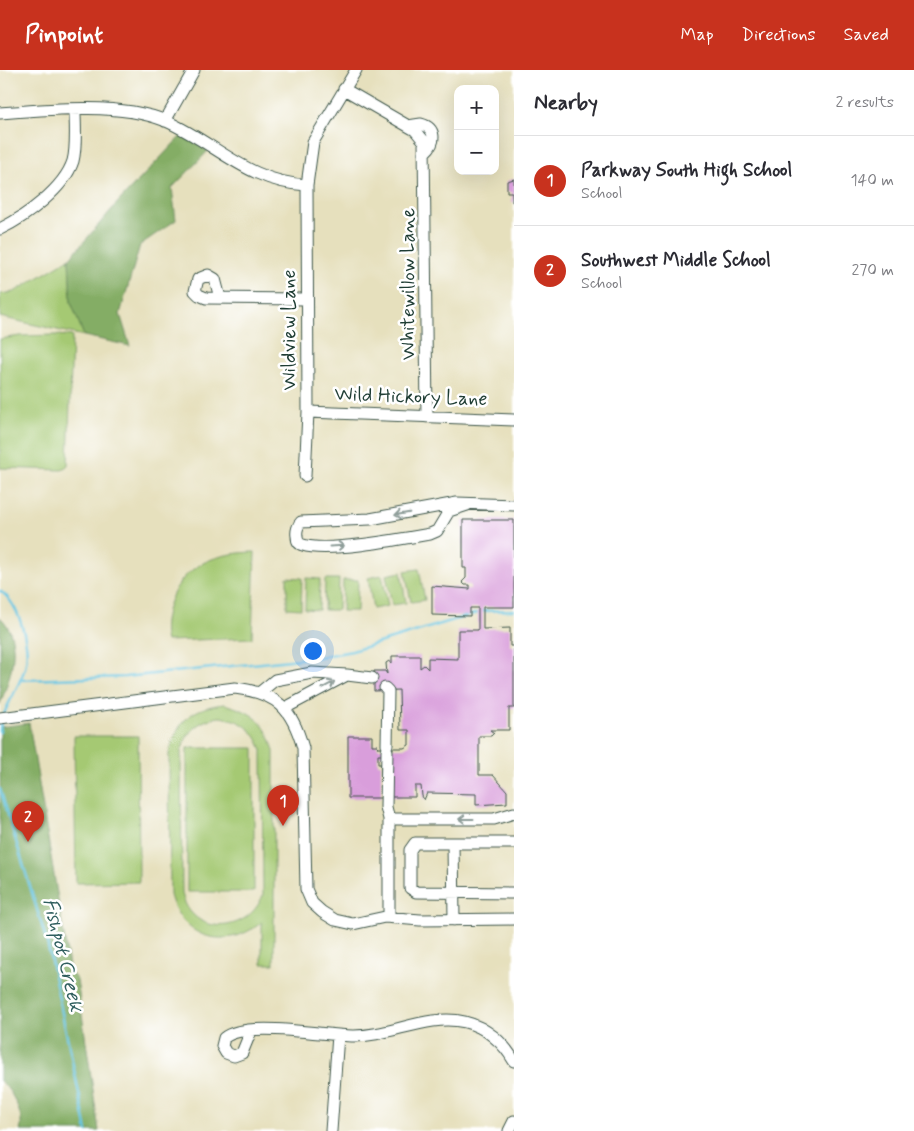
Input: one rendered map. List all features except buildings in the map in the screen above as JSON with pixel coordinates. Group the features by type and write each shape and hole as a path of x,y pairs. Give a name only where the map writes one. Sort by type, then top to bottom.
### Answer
{"street":[{"path":"165,121 194,70"},
{"name":"Wildview Lane","path":"305,476 308,412 307,185 313,142 356,70"},
{"name":"Whitewillow Lane","path":"344,89 408,126 421,136 424,141 426,151 427,417"},
{"path":"0,229 27,214 67,173 73,160 75,110"},
{"path":"0,113 124,110 165,121 184,130 244,168 273,180 307,185"},
{"path":"220,298 307,299"},
{"name":"Wild Hickory Lane","path":"308,412 514,420"},
{"path":"467,505 449,511 439,524 437,531 430,534 373,543 303,545 297,540 296,534 302,522 370,519 457,504 514,505"},
{"path":"433,508 439,524"},
{"path":"259,693 275,680 312,674 372,678"},
{"path":"285,708 346,675"},
{"path":"0,718 235,688 259,693 285,708 298,727 303,748 304,872 306,889 312,903 322,912 335,920 353,924 389,917 454,920 514,919"},
{"path":"385,688 388,691 386,807 389,819 389,917"},
{"path":"389,819 494,818 514,813"},
{"path":"514,843 415,843 410,850 410,888 416,892 514,893"},
{"path":"453,843 454,920"},
{"path":"251,1031 268,1029 354,1036 432,1022 464,1021 493,1036 509,1051 514,1061"},
{"path":"331,1131 338,1035"},
{"path":"509,1131 514,1120"}],"green space":[{"path":"183,134 208,151 172,188 176,220 140,245 120,314 130,346 84,336 71,302 69,259 119,201"},
{"path":"69,259 71,302 84,336 0,317 0,294 14,292"},
{"path":"20,336 72,336 68,465 62,470 0,468 0,339"},
{"path":"255,552 252,638 166,641 165,624 168,607 181,581 190,571 201,564 226,555"},
{"path":"419,569 425,600 411,602 405,571"},
{"path":"401,572 406,603 392,605 386,575"},
{"path":"382,575 388,606 373,609 368,578"},
{"path":"287,577 302,578 301,609 287,608"},
{"path":"306,578 320,579 319,610 305,609"},
{"path":"325,579 339,579 338,610 324,610"},
{"path":"343,580 358,580 357,611 342,611"},
{"path":"0,617 12,636 13,659 8,683 0,704"},
{"path":"224,704 243,710 257,719 267,732 274,751 274,964 262,964 262,922 248,931 235,936 221,938 207,936 195,931 185,922 176,910 170,895 169,753 181,724 194,713 212,706","holes":["220,717 241,723 251,731 262,750 263,895 256,908 245,918 233,924 220,926 208,924 196,918 187,907 182,893 181,754 189,733 199,724"]},
{"path":"29,723 70,972 77,980 99,1131 20,1131 21,1118 19,1111 9,1090 0,1081 0,727"},
{"path":"74,736 138,736 139,882 76,883"},
{"path":"187,748 254,748 254,892 187,892"}],"waterway":[{"name":"Fishpot Creek","path":"0,591 7,597 18,615 25,637 26,648 25,668 4,714"},
{"path":"20,680 125,677 319,657 352,651 484,611 514,610"},
{"name":"Fishpot Creek","path":"0,732 1,722"},
{"name":"Fishpot Creek","path":"0,789 47,942 87,1131"}],"place":[{"name":"Parkway South High School","path":"283,826"},
{"name":"Southwest Middle School","path":"28,842"}]}
